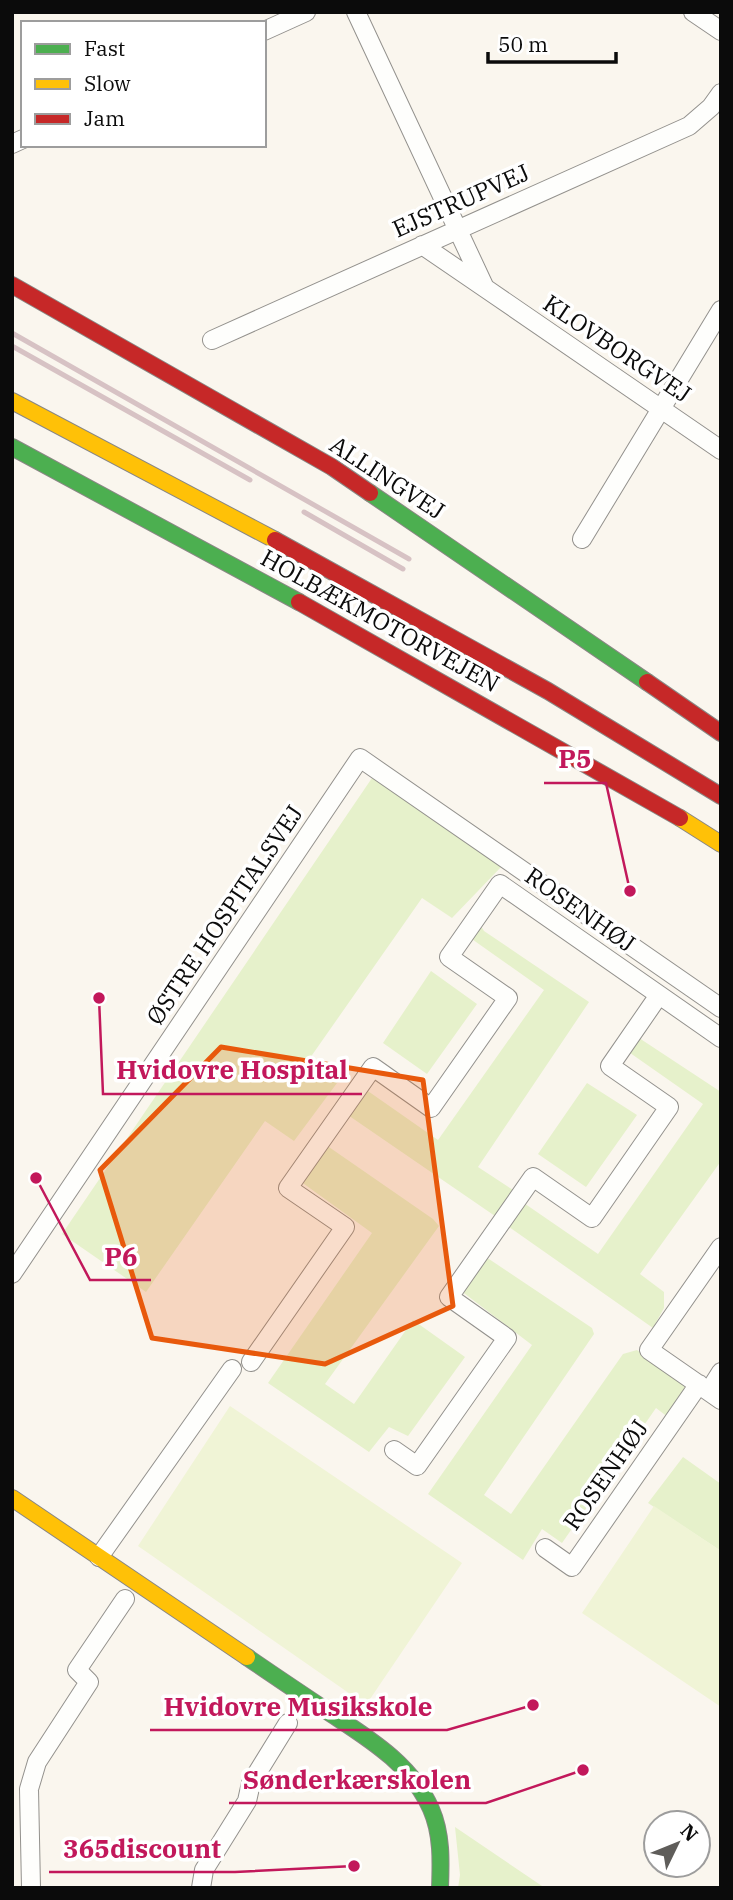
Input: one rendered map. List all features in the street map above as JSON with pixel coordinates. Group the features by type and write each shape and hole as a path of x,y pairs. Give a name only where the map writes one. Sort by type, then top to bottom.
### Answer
{"main road":[{"name":"ALLINGVEJ","path":"12,285 332,467 721,733"},
{"name":"HOLBÆKMOTORVEJEN","path":"12,401 509,669 721,796"},
{"name":"HOLBÆKMOTORVEJEN","path":"12,447 550,742 721,844"},
{"path":"12,465 110,499"},
{"path":"12,1498 382,1748 408,1771 430,1802 439,1831 442,1863 440,1888"}],"street":[{"path":"266,30 306,12"},
{"path":"356,12 485,288"},
{"path":"693,12 721,31"},
{"name":"EJSTRUPVEJ","path":"212,340 689,126 711,107 721,93"},
{"name":"KLOVBORGVEJ","path":"422,245 721,450"},
{"path":"582,540 721,310"},
{"name":"ROSENHØJ","path":"360,758 721,1008"},
{"name":"ØSTRE HOSPITALSVEJ","path":"12,1274 360,758"},
{"name":"ROSENHØJ","path":"251,1362 345,1227 288,1188 373,1067 431,1108 508,998 449,957 500,884 721,1038"},
{"path":"394,1450 417,1466 507,1338 449,1297 533,1177 592,1218 669,1107 610,1066 659,995"},
{"path":"709,1392 649,1350 721,1247"},
{"path":"99,1557 232,1369"},
{"name":"ROSENHØJ","path":"545,1548 572,1567 721,1373"},
{"path":"31,1888 29,1789 37,1762 89,1682 77,1670 125,1599"},
{"path":"201,1888 204,1870 247,1801 251,1783 288,1723"}],"highlighted area":[{"path":"221,1047 423,1080 453,1306 325,1364 152,1338 100,1170"}],"green space":[{"path":"372,778 502,866 452,918 422,898 310,1058 340,1079 294,1141 265,1121 146,1292 62,1234"},
{"path":"479,923 484,931 589,1002 478,1167 513,1190 495,1216 342,1111 365,1089 438,1140 544,990 469,937"},
{"path":"431,971 477,1004 427,1074 383,1043"},
{"path":"633,1034 721,1092 721,1161 640,1274 664,1292 664,1308 653,1328 502,1222 518,1199 598,1254 703,1104 623,1048"},
{"path":"587,1083 637,1115 586,1187 538,1154"},
{"path":"326,1145 433,1219 439,1226 325,1384 354,1404 413,1320 465,1357 408,1436 389,1427 369,1452 268,1383 372,1233 300,1181"},
{"path":"480,1253 592,1328 594,1334 484,1495 511,1514 623,1354 637,1350 683,1384 690,1397 673,1421 656,1408 562,1543 542,1529 523,1560 428,1494 532,1345 456,1287"},
{"path":"230,1406 462,1563 366,1705 138,1546"},
{"path":"683,1457 721,1484 721,1551 648,1503"},
{"path":"654,1506 721,1551 721,1707 582,1613"},
{"path":"455,1827 545,1888 458,1888 460,1875"}],"railway":[{"path":"12,333 409,559"},
{"path":"12,346 250,480"},
{"path":"304,512 403,569"}],"traffic: fast":[{"path":"12,447 299,602"},
{"path":"370,493 647,682"},
{"path":"247,1657 372,1741 412,1778 431,1809 437,1828 440,1888"}],"traffic: slow":[{"path":"12,401 275,540"},
{"path":"680,818 721,844"},
{"path":"12,1498 247,1657"}],"traffic: jam":[{"path":"12,285 332,467 370,493"},
{"path":"275,540 548,691 721,796"},
{"path":"299,602 680,818"},
{"path":"647,682 721,733"}],"place":[{"name":"P5","path":"630,891"},
{"name":"Hvidovre Hospital","path":"99,998"},
{"name":"P6","path":"36,1178"},
{"name":"Hvidovre Musikskole","path":"533,1705"},
{"name":"Sønderkærskolen","path":"583,1770"},
{"name":"365discount","path":"354,1866"}]}
